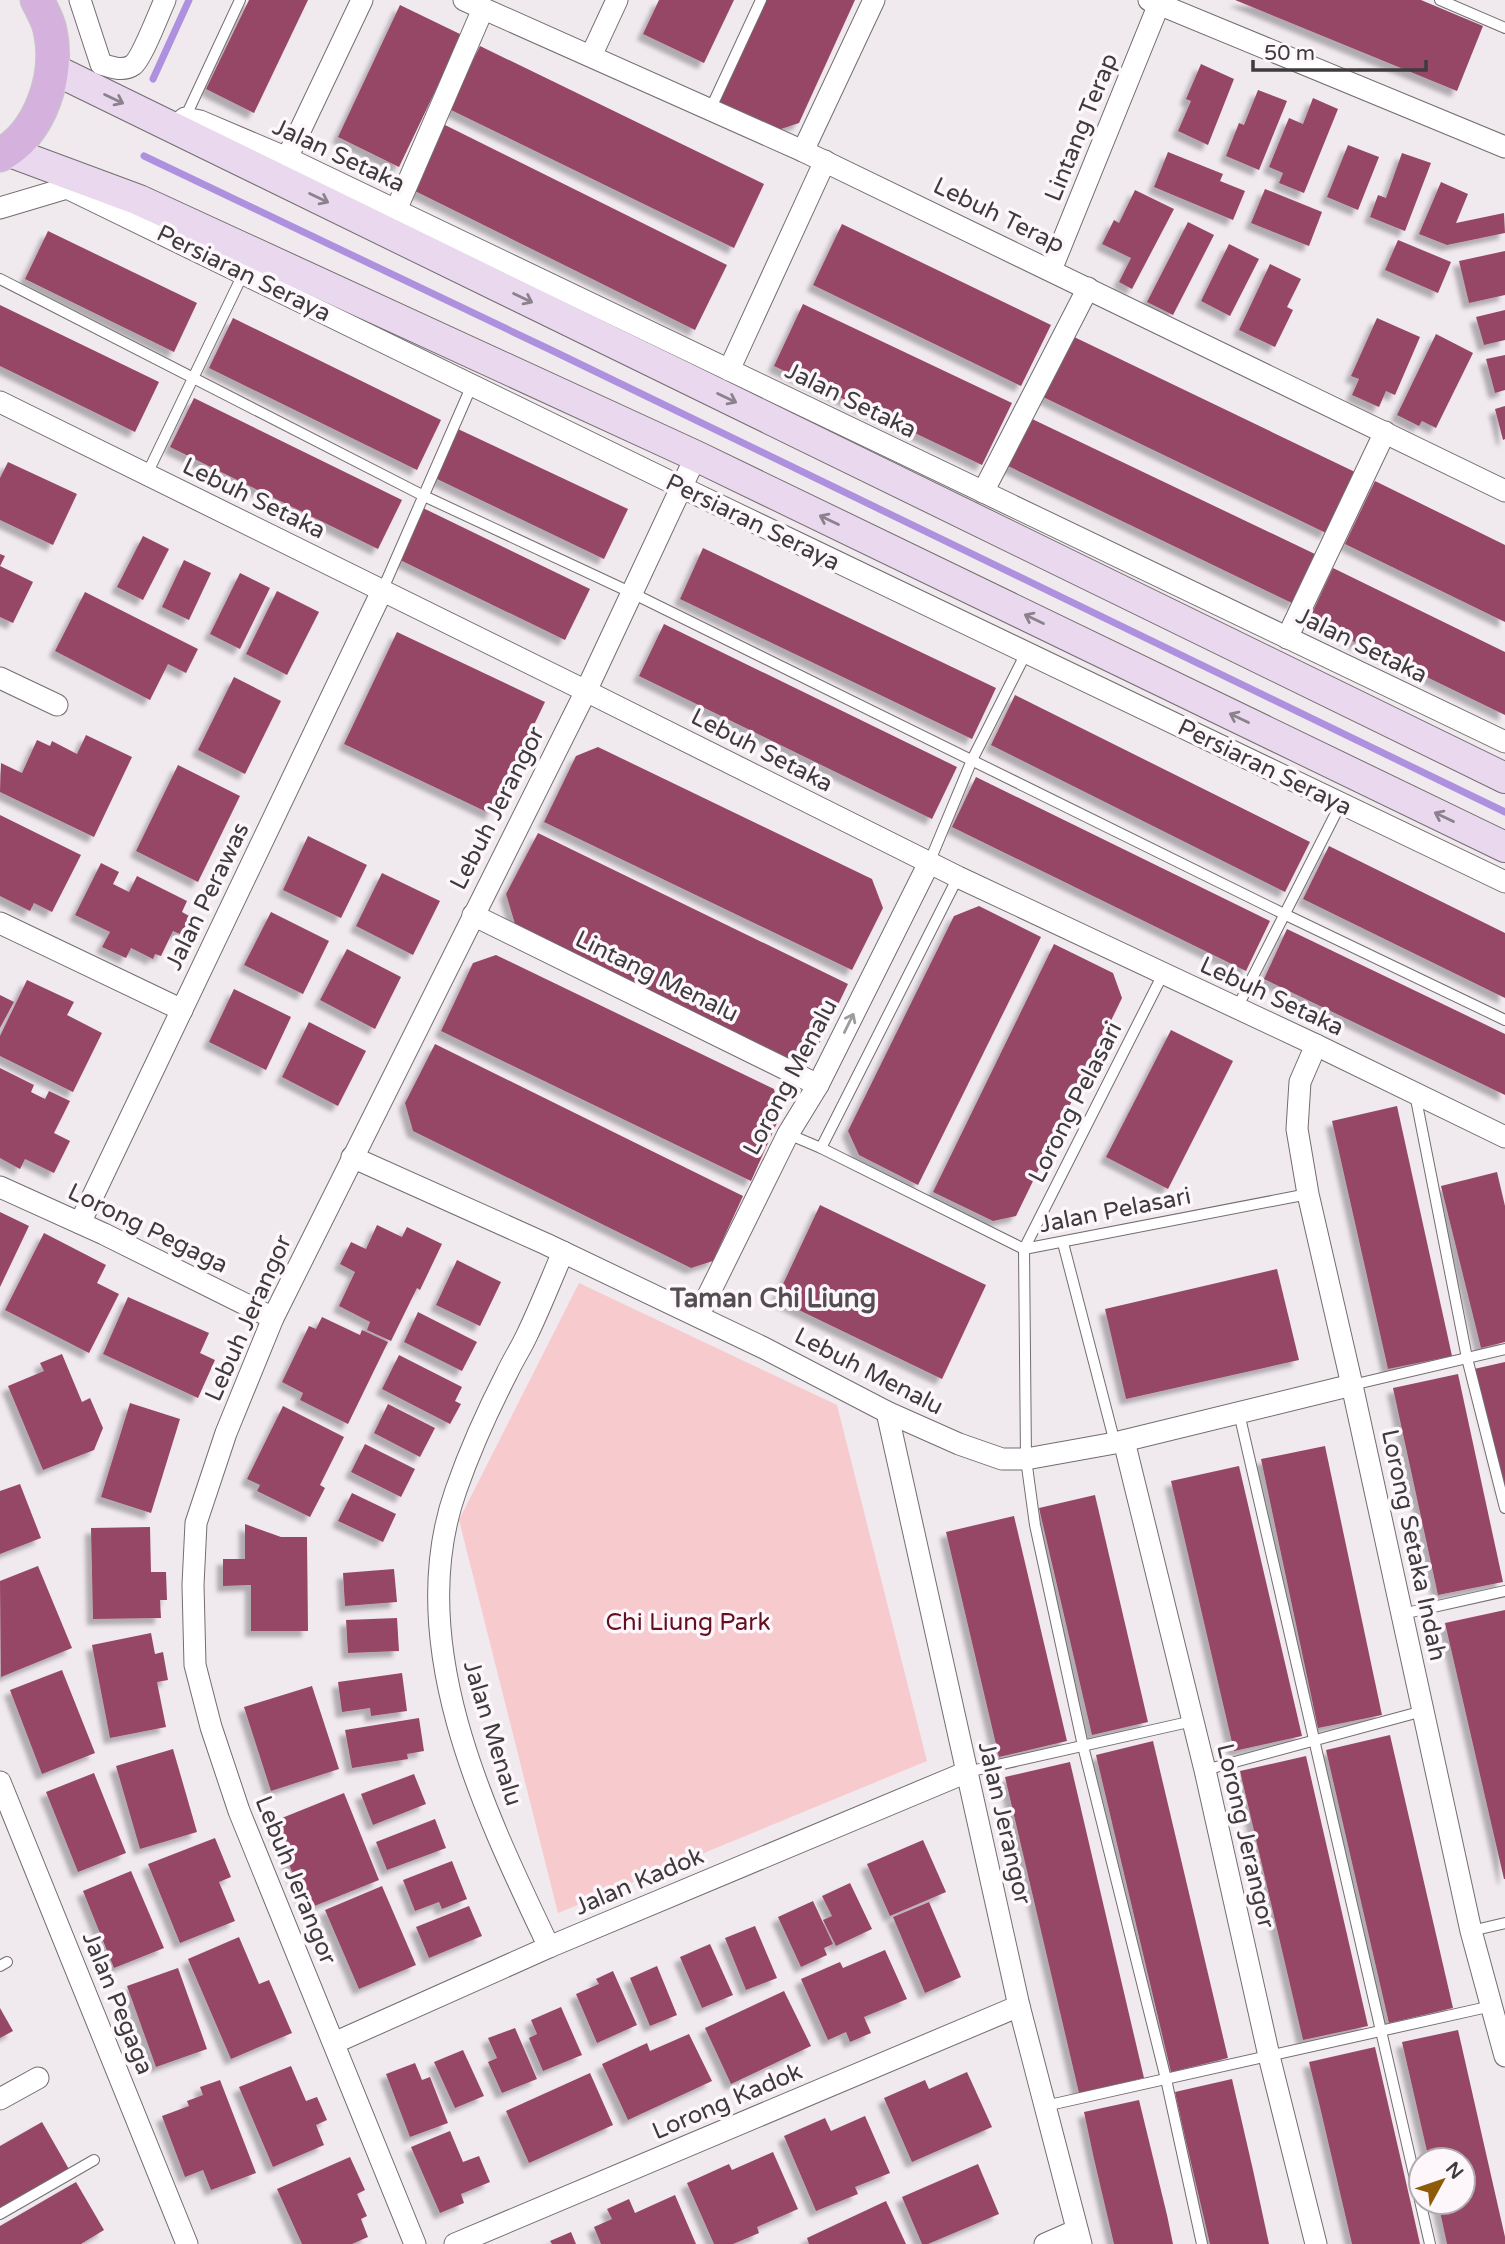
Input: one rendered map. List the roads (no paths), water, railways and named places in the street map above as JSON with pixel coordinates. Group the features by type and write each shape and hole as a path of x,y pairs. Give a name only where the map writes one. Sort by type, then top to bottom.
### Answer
{"main road":[{"path":"4,153 30,128 45,100 53,69 50,30 37,0"},
{"path":"53,69 179,123 1505,778"},
{"name":"Persiaran Seraya","path":"4,153 139,200 696,456 1505,847"}],"street":[{"path":"80,0 101,64 118,69 133,65 165,0"},
{"path":"287,158 362,0"},
{"path":"591,57 617,0"},
{"path":"803,151 874,0"},
{"path":"396,210 478,3"},
{"name":"Lebuh Terap","path":"478,3 591,57 825,161 1505,491"},
{"path":"1165,3 1505,147"},
{"name":"Lintang Terap","path":"1051,270 1165,3"},
{"name":"Jalan Setaka","path":"179,123 200,121 287,158 1505,742"},
{"path":"729,370 825,161"},
{"name":"Persiaran Seraya","path":"0,208 67,188 681,487 1505,882"},
{"path":"983,492 1088,288"},
{"name":"Lebuh Setaka","path":"0,402 929,863 1505,1137"},
{"path":"1287,638 1385,432"},
{"name":"Lebuh Jerangor","path":"415,2244 239,1811 211,1727 195,1665 193,1584 196,1523 226,1433 273,1318 586,691 696,456"},
{"name":"Jalan Perawas","path":"80,1223 382,591"},
{"path":"0,678 57,705"},
{"name":"Lorong Menalu","path":"698,1317 788,1135 818,1085 929,863"},
{"name":"Lintang Menalu","path":"472,915 818,1085"},
{"path":"0,923 182,1010"},
{"name":"Lorong Setaka Indah","path":"1316,1045 1300,1082 1297,1129 1307,1194 1352,1385 1471,1931 1505,2056"},
{"name":"Lebuh Menalu","path":"352,1157 563,1252 764,1348 887,1412 959,1444 1002,1459 1026,1459 1119,1442 1352,1385"},
{"name":"Lorong Pegaga","path":"0,1187 80,1223 273,1318"},
{"name":"Jalan Menalu","path":"549,1947 511,1867 476,1782 443,1666 439,1604 443,1544 456,1490 563,1252"},
{"name":"Jalan Jerangor","path":"887,1412 1020,2006 1079,2237"},
{"name":"Lorong Jerangor","path":"1119,1442 1193,1721 1269,2056 1316,2244"},
{"name":"Jalan Kadok","path":"334,2043 549,1947 967,1772"},
{"name":"Jalan Pegaga","path":"0,1782 9,1831 187,2244"},
{"name":"Lorong Kadok","path":"455,2244 1020,2006"},
{"path":"0,2099 38,2078"},
{"path":"1045,2244 1079,2237"}],"lane":[{"path":"179,123 240,0"},
{"path":"710,110 761,0"},
{"path":"1440,0 1505,28"},
{"path":"147,474 244,272"},
{"path":"0,279 424,496 632,593 1505,1020"},
{"path":"382,591 472,385"},
{"path":"929,863 972,760 1026,653"},
{"path":"1237,1008 1341,803"},
{"path":"821,1148 958,877"},
{"name":"Lorong Pelasari","path":"1024,1249 1163,974"},
{"path":"1415,1093 1467,1358 1505,1508"},
{"name":"Jalan Pelasari","path":"788,1135 821,1148 1024,1249 1307,1194"},
{"path":"1063,1243 1119,1442"},
{"path":"1024,1249 1026,1459 1035,1525 1083,1746 1166,2079 1202,2244"},
{"path":"1352,1385 1505,1349"},
{"path":"1239,1413 1430,2244"},
{"path":"1402,1614 1505,1591"},
{"path":"1205,1770 1423,1711"},
{"path":"967,1772 1193,1721"},
{"path":"1471,1931 1505,1923"},
{"path":"1045,2106 1492,2006"},
{"path":"0,2214 94,2160"}],"waterway":[{"path":"153,79 189,0"},
{"path":"144,156 1505,812"}],"district":[{"name":"Taman Chi Liung","path":"773,1298"}],"park label":[{"name":"Chi Liung Park","path":"688,1622"}]}
